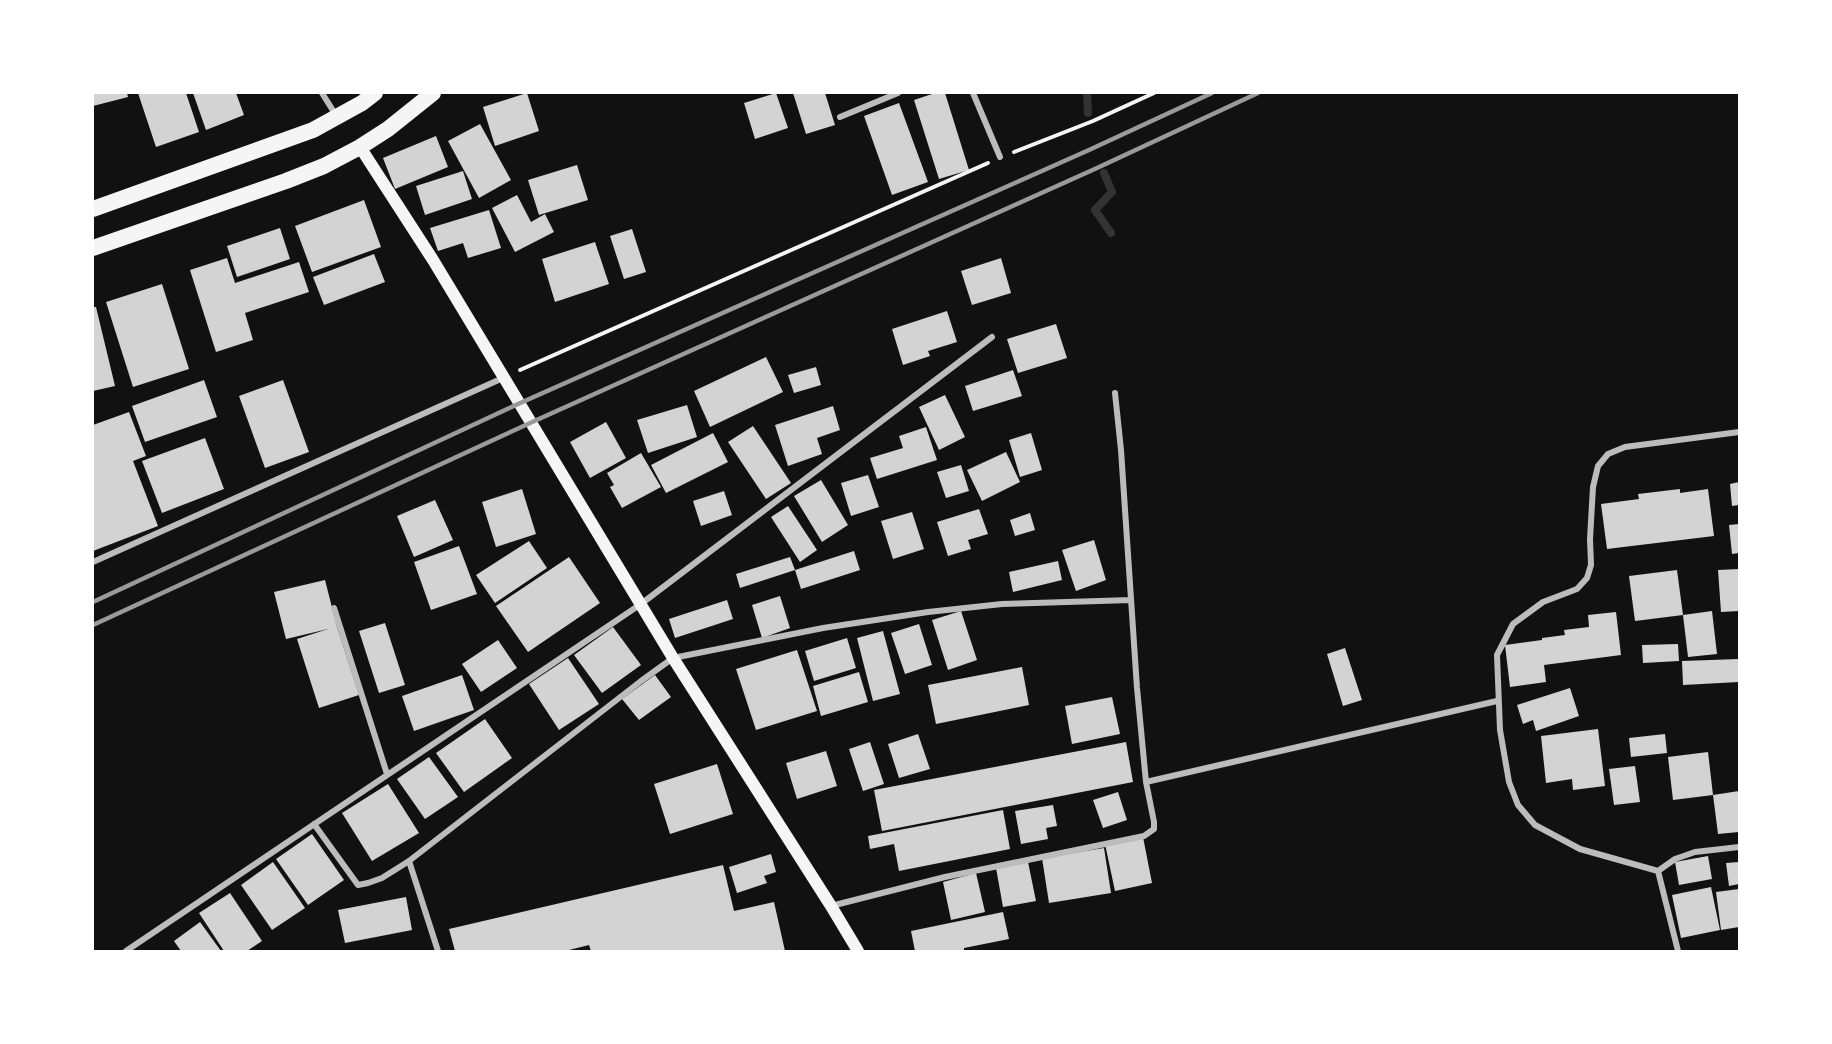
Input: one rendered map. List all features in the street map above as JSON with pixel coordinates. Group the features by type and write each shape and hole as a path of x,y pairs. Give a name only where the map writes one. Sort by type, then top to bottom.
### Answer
{"highway":[{"path":"93,209 314,130 375,93"},
{"path":"93,248 324,166 388,129 433,93"}],"main road":[{"path":"360,147 433,260 674,658 858,951"}],"street":[{"path":"322,93 337,117"},
{"path":"840,117 898,93"},
{"path":"973,93 1000,157"},
{"path":"126,951 641,604 992,337"},
{"path":"93,562 503,378"},
{"path":"831,906 945,877 1144,836 1154,829 1146,782 1137,688 1115,393"},
{"path":"1658,871 1580,849 1535,825 1518,805 1509,782 1500,730 1497,701 1497,655 1513,624 1544,602 1577,589 1587,578 1591,565 1593,488 1598,466 1608,454 1625,447 1739,432"},
{"path":"314,824 358,885 382,878 409,861 641,681 674,658 823,628 928,612 1002,604 1131,600"},
{"path":"334,608 387,774"},
{"path":"1146,782 1497,701"},
{"path":"1658,871 1675,859 1695,852 1739,847"},
{"path":"409,861 438,951"},
{"path":"1658,871 1678,951"}],"path":[{"path":"503,378 1000,157 1093,121 1154,93"}],"building":[{"path":"93,93 127,93 128,97 93,106"},
{"path":"138,93 186,93 199,132 156,147"},
{"path":"193,93 236,93 244,115 206,130"},
{"path":"527,93 539,131 495,146 483,107"},
{"path":"776,93 788,128 755,139 744,103"},
{"path":"793,93 825,93 835,125 806,134"},
{"path":"935,93 945,93 969,170 939,179 914,100"},
{"path":"899,103 928,182 892,195 864,116"},
{"path":"480,124 511,180 479,198 448,141"},
{"path":"436,136 448,167 395,189 383,158"},
{"path":"577,165 588,200 539,215 528,180"},
{"path":"463,171 472,199 425,215 416,186"},
{"path":"517,195 531,222 545,214 554,232 515,252 492,208"},
{"path":"364,200 381,247 312,272 295,226"},
{"path":"489,210 501,248 468,258 463,243 438,251 430,228"},
{"path":"280,228 290,259 237,277 227,246"},
{"path":"632,229 646,272 624,279 610,236"},
{"path":"595,242 609,284 555,302 542,259"},
{"path":"374,254 385,282 324,305 313,277"},
{"path":"227,258 235,283 299,262 309,292 245,313 253,340 216,352 190,270"},
{"path":"1001,258 1011,293 972,305 961,271"},
{"path":"162,284 189,369 133,387 106,302"},
{"path":"93,307 96,307 115,386 93,391"},
{"path":"947,311 957,342 928,351 930,356 903,365 892,329"},
{"path":"1056,324 1067,358 1018,373 1007,339"},
{"path":"766,357 783,392 710,427 694,391"},
{"path":"816,367 821,385 794,393 788,375"},
{"path":"1013,370 1022,396 973,411 965,386"},
{"path":"204,380 217,417 145,442 132,406"},
{"path":"283,380 309,452 265,468 239,396"},
{"path":"945,395 965,437 939,450 919,407"},
{"path":"687,405 697,437 648,453 637,420"},
{"path":"833,406 840,430 817,438 822,454 788,466 775,425"},
{"path":"129,412 146,456 133,461 158,526 93,551 93,425"},
{"path":"606,422 626,458 590,478 570,442"},
{"path":"753,426 791,483 766,499 728,442"},
{"path":"926,427 937,460 877,479 870,458 903,448 899,436"},
{"path":"713,433 728,462 666,493 651,465"},
{"path":"1031,433 1042,470 1020,477 1009,440"},
{"path":"205,438 224,489 162,513 142,461"},
{"path":"1006,452 1020,482 982,501 967,470"},
{"path":"641,453 661,487 622,508 610,487 614,485 607,473"},
{"path":"961,465 969,491 946,498 937,472"},
{"path":"868,475 879,507 851,516 841,483"},
{"path":"821,480 848,525 822,542 794,496"},
{"path":"1739,482 1739,505 1732,506 1730,484"},
{"path":"522,489 536,534 496,547 482,502"},
{"path":"1680,489 1680,493 1708,489 1714,536 1607,549 1601,504 1639,499 1638,494"},
{"path":"724,491 732,515 701,526 693,501"},
{"path":"435,500 453,540 414,557 397,516"},
{"path":"788,506 817,550 800,562 771,517"},
{"path":"979,509 988,534 968,540 971,549 948,556 937,522"},
{"path":"912,512 924,549 893,559 881,521"},
{"path":"1030,513 1035,530 1015,536 1010,520"},
{"path":"1739,524 1739,553 1732,554 1729,525"},
{"path":"1094,540 1106,580 1076,591 1062,550"},
{"path":"529,541 547,568 495,603 476,575"},
{"path":"459,546 477,594 431,610 414,562"},
{"path":"854,551 860,570 801,589 795,570"},
{"path":"569,557 600,603 528,652 496,606"},
{"path":"790,557 795,570 740,588 736,574"},
{"path":"1058,561 1062,580 1013,592 1009,572"},
{"path":"1739,569 1739,611 1721,612 1718,570"},
{"path":"1677,570 1683,615 1635,621 1629,576"},
{"path":"325,580 337,627 359,695 319,708 297,639 328,629 286,639 274,592"},
{"path":"780,596 790,628 762,638 752,605"},
{"path":"727,600 733,619 675,638 669,619"},
{"path":"961,611 977,660 948,670 932,620"},
{"path":"1712,611 1717,654 1688,657 1683,615"},
{"path":"1616,612 1621,655 1544,665 1546,682 1510,687 1505,645 1565,635 1564,630 1589,627 1588,615"},
{"path":"385,623 405,685 379,693 359,631"},
{"path":"919,624 932,665 905,674 891,633"},
{"path":"613,627 641,665 602,693 574,655"},
{"path":"883,631 900,694 873,701 857,638"},
{"path":"847,638 856,668 814,681 805,651"},
{"path":"498,640 517,668 481,692 462,664"},
{"path":"1678,644 1679,661 1643,663 1642,645"},
{"path":"1345,648 1362,700 1343,706 1327,654"},
{"path":"797,650 817,711 756,730 736,669"},
{"path":"568,658 599,704 559,730 529,684"},
{"path":"1739,659 1739,682 1683,685 1682,661"},
{"path":"1022,667 1029,705 936,724 928,685"},
{"path":"859,672 868,702 821,716 813,686"},
{"path":"462,675 474,710 414,731 402,696"},
{"path":"655,675 671,697 639,720 622,699"},
{"path":"1570,688 1579,716 1536,731 1533,720 1523,724 1517,705"},
{"path":"1112,697 1120,734 1072,744 1065,706"},
{"path":"485,719 512,758 464,792 436,753"},
{"path":"1598,729 1605,786 1573,790 1572,779 1546,783 1541,736"},
{"path":"918,734 930,769 899,778 888,744"},
{"path":"1665,734 1667,753 1631,757 1629,738"},
{"path":"870,742 884,784 863,791 849,749"},
{"path":"1126,742 1133,782 882,831 874,790"},
{"path":"826,751 837,786 797,799 786,763"},
{"path":"1708,752 1713,795 1673,800 1668,757"},
{"path":"429,757 458,797 425,819 397,779"},
{"path":"717,764 733,814 670,834 654,784"},
{"path":"1635,766 1640,802 1614,805 1609,769"},
{"path":"388,784 419,833 372,861 342,813"},
{"path":"1739,791 1739,832 1718,834 1713,795"},
{"path":"1118,792 1127,820 1103,828 1093,800"},
{"path":"1053,805 1057,826 1046,828 1048,839 1021,844 1015,811"},
{"path":"1003,810 1010,849 899,871 894,844 870,849 868,836"},
{"path":"312,834 344,880 308,905 276,859"},
{"path":"1143,837 1152,883 1115,891 1105,844"},
{"path":"1104,848 1111,893 1049,903 1042,858"},
{"path":"771,854 776,872 764,876 767,883 737,893 729,867"},
{"path":"1708,856 1712,879 1679,885 1675,862"},
{"path":"273,862 305,908 272,930 241,885"},
{"path":"1028,862 1036,901 1003,907 996,868"},
{"path":"1739,862 1739,884 1729,886 1726,863"},
{"path":"723,865 734,911 774,902 785,951 591,951 589,945 565,951 455,951 449,929"},
{"path":"976,873 985,912 951,920 943,882"},
{"path":"1711,887 1720,930 1681,938 1672,895"},
{"path":"1739,889 1739,927 1721,930 1716,892"},
{"path":"230,893 262,941 247,951 224,951 199,913"},
{"path":"406,897 412,930 345,943 338,910"},
{"path":"1003,912 1009,939 964,948 964,951 915,951 911,931"},
{"path":"200,922 221,951 181,951 174,941"}],"waterway":[{"path":"1087,93 1088,113"},
{"path":"1104,173 1112,192 1095,210 1111,233"}],"railway":[{"path":"93,602 518,404 1212,93"},
{"path":"93,625 530,423 1097,168 1258,93"}]}
